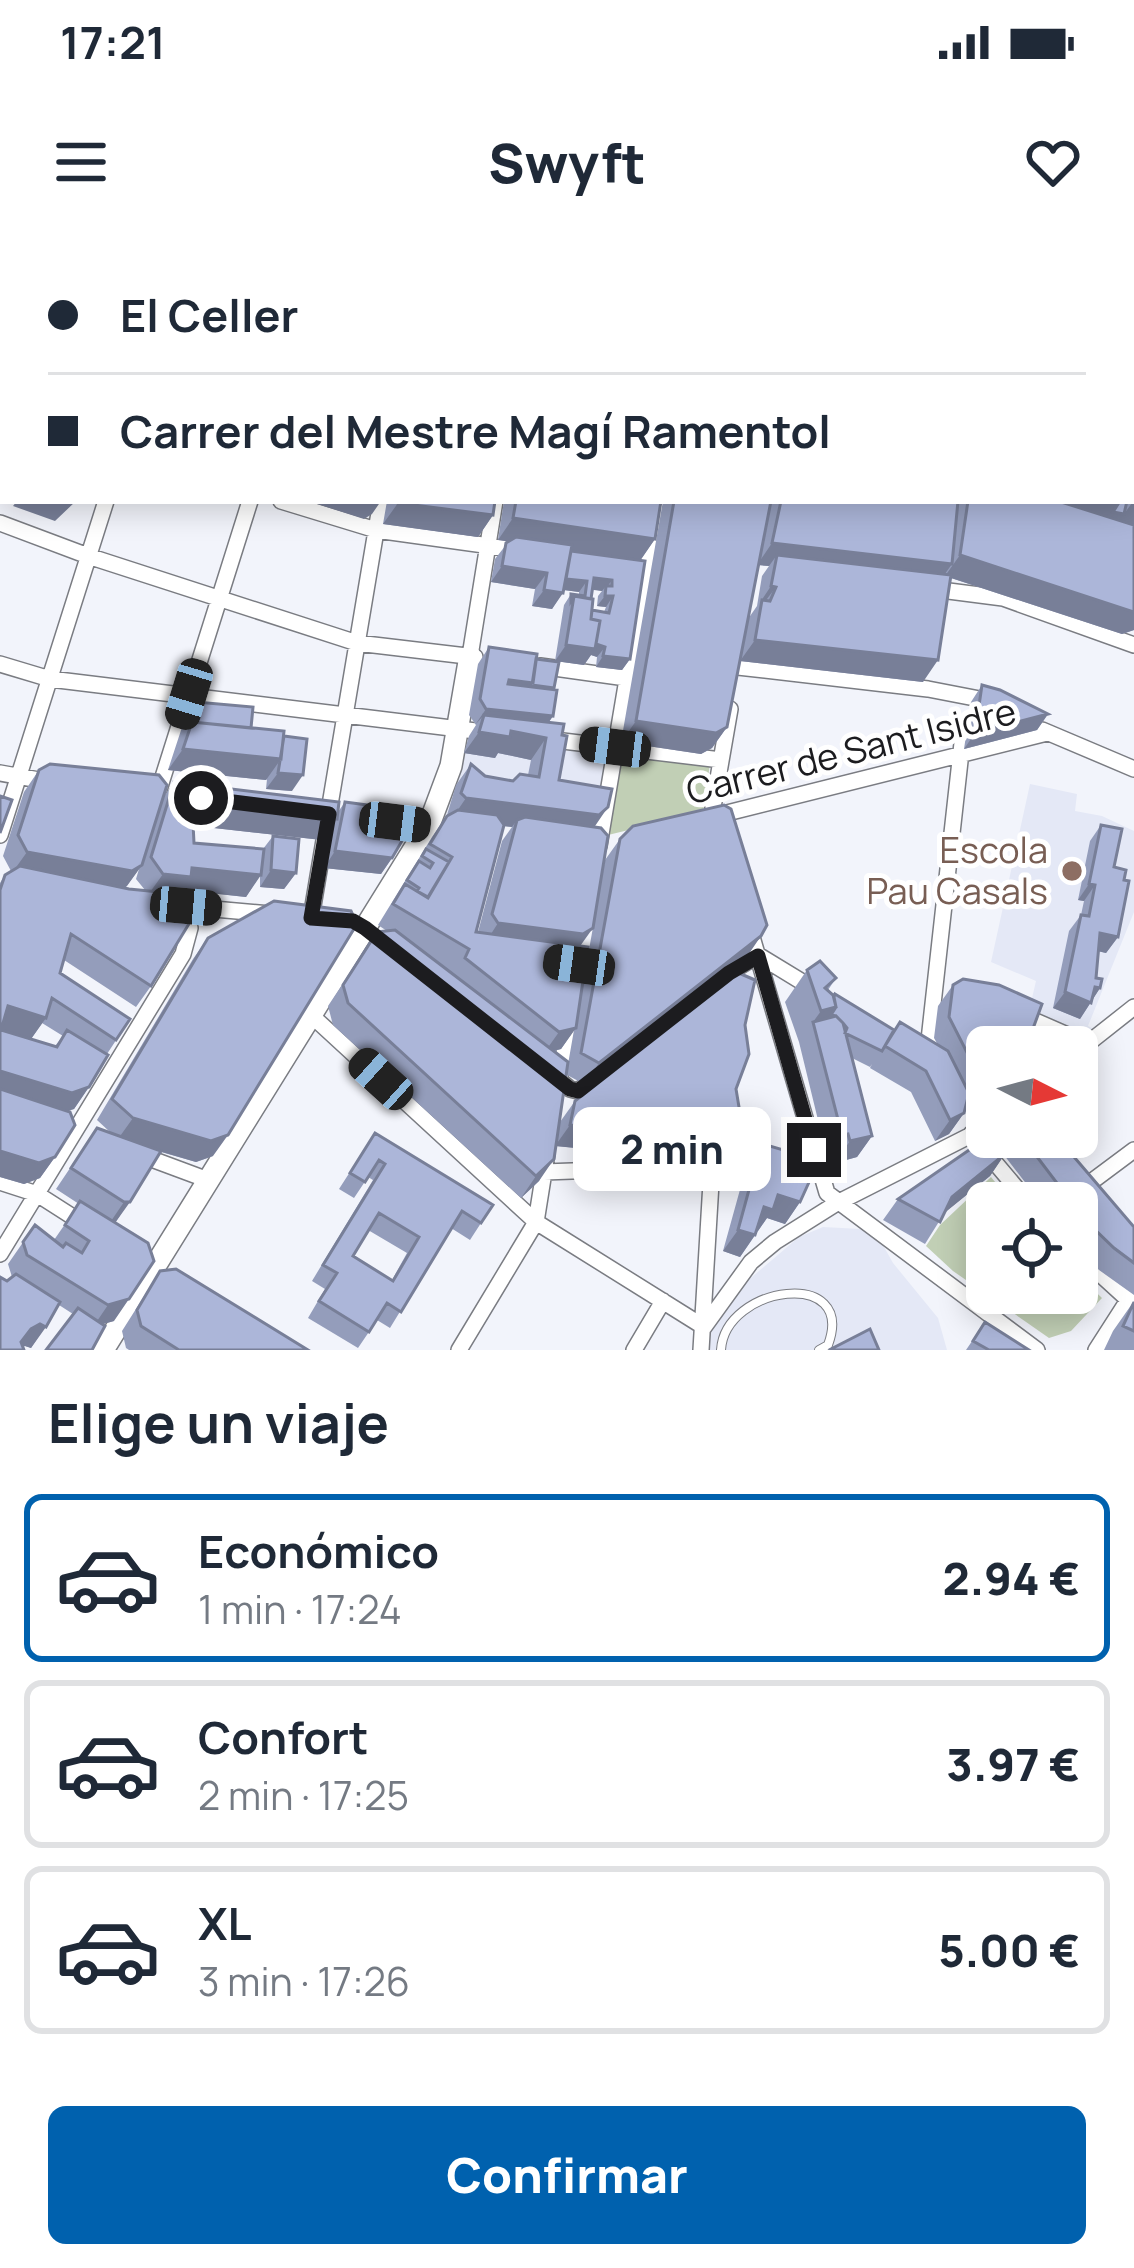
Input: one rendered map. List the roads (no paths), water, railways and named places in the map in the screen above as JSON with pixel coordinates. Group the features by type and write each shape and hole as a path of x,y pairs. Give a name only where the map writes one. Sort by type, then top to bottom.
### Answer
{"street":[{"path":"0,835 105,504"},
{"path":"152,815 249,504"},
{"path":"291,504 376,530 534,552"},
{"path":"311,918 380,504"},
{"path":"105,1347 429,826 482,658 495,504"},
{"path":"598,852 657,504"},
{"path":"0,523 357,643 482,658"},
{"path":"624,564 647,567"},
{"path":"938,610 944,568"},
{"path":"917,588 1004,598 1134,645"},
{"path":"722,837 713,807 740,647"},
{"path":"515,662 626,678"},
{"path":"0,664 50,679 504,734"},
{"path":"737,667 928,689 996,702 1013,712"},
{"path":"928,689 931,669"},
{"path":"1030,722 1134,770"},
{"path":"941,1071 929,1040 942,993 964,725"},
{"name":"Carrer de Sant Isidre","path":"692,821 1048,733"},
{"path":"526,736 721,760"},
{"path":"0,773 65,783"},
{"path":"135,790 180,796"},
{"path":"308,812 349,817"},
{"path":"598,852 622,838"},
{"path":"579,842 598,852"},
{"path":"166,905 332,920"},
{"path":"0,1254 183,954 190,928 186,906"},
{"path":"747,921 827,1193 1037,1350"},
{"path":"758,956 832,1000"},
{"path":"533,1058 578,1091 729,973 758,956"},
{"path":"1098,1035 1134,1007"},
{"path":"1006,1009 1039,1026"},
{"path":"556,1102 571,1011"},
{"path":"310,1015 536,1222 704,1327"},
{"path":"912,1043 932,1054"},
{"path":"58,1125 97,1138"},
{"path":"462,1349 536,1222 552,1126"},
{"path":"704,1327 720,1317 751,1262 775,1241 966,1132"},
{"path":"116,1145 208,1180"},
{"path":"1092,1182 1134,1150"},
{"path":"993,1158 1012,1182"},
{"path":"544,1172 712,1166 701,1350"},
{"path":"0,1182 37,1194 106,1239"},
{"path":"1096,1350 1131,1300 1098,1271"},
{"path":"634,1350 663,1301"}],"lane":[{"path":"721,1350 720,1317 764,1299 802,1294 821,1298 832,1310 833,1331 828,1345 819,1350"}],"place":[{"name":"Escola Pau Casals","path":"1072,871"}]}
